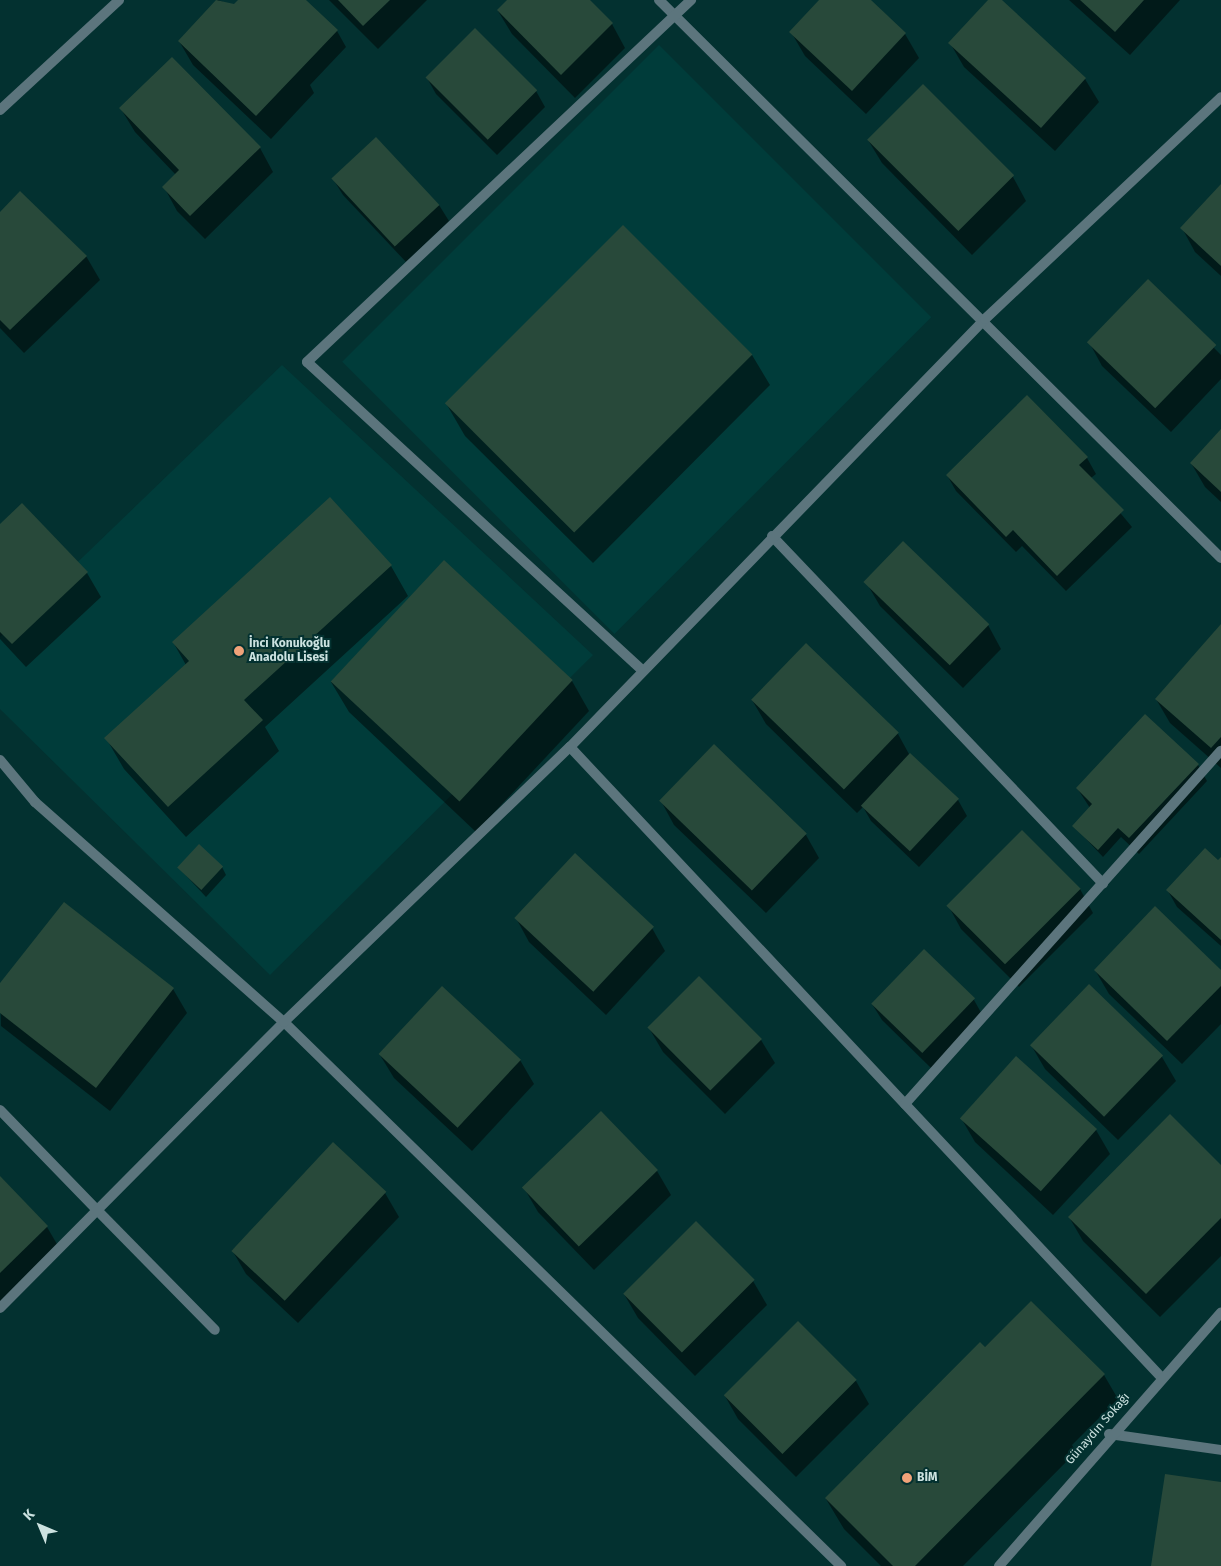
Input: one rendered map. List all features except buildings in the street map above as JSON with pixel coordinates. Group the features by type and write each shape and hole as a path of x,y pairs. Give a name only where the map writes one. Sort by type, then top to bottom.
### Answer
{"street":[{"path":"0,110 119,0"},
{"path":"659,0 985,319 1221,558"},
{"path":"642,670 308,362 691,0"},
{"path":"0,1308 284,1022 570,747 642,670 985,319 1221,97"},
{"path":"772,536 1103,884"},
{"path":"570,747 1160,1376"},
{"path":"905,1104 1221,752"},
{"path":"0,760 35,802 284,1022 841,1566"},
{"path":"0,1110 215,1330"},
{"name":"Günaydın Sokağı","path":"999,1566 1109,1434 1160,1376 1221,1312"},
{"path":"1109,1434 1221,1450"}],"shaded area":[{"path":"659,45 931,317 614,634 342,362"},
{"path":"282,365 593,655 270,975 0,709 0,637"}],"place":[{"name":"İnci Konukoğlu Anadolu Lisesi","path":"239,651"},
{"name":"BİM","path":"907,1478"}]}
